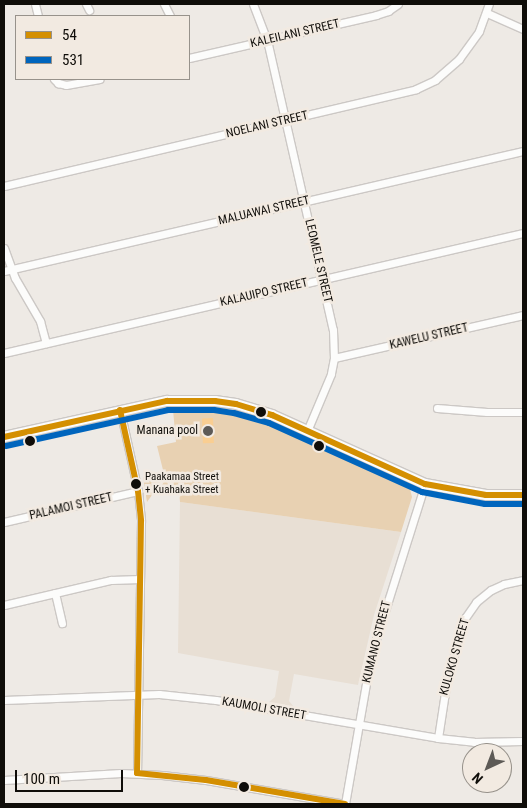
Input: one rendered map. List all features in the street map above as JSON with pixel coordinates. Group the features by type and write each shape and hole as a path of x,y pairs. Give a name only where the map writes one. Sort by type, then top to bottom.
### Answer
{"street":[{"path":"36,10 42,4"},
{"name":"LEOMELE STREET","path":"253,4 267,40 333,330 334,358 328,385 308,431"},
{"name":"KALEILANI STREET","path":"190,57 376,15 388,11 398,4"},
{"name":"NOELANI STREET","path":"4,186 404,93 427,84 460,59 473,41 487,13 489,4"},
{"path":"487,13 523,29"},
{"path":"55,80 58,84 66,85 94,80"},
{"name":"MALUAWAI STREET","path":"8,270 523,151"},
{"name":"KALAUIPO STREET","path":"4,353 523,233"},
{"path":"4,248 8,270 40,321 46,343"},
{"name":"KAWELU STREET","path":"334,358 523,315"},
{"path":"4,437 167,401 215,401 254,409 308,431 425,484 486,495 523,495"},
{"path":"437,408 486,412 523,412"},
{"path":"120,410 138,491 141,521 137,773"},
{"name":"KUMANO STREET","path":"345,804 371,655 425,484"},
{"name":"PALAMOI STREET","path":"4,522 138,491"},
{"path":"4,605 111,580 140,579"},
{"name":"KULOKO STREET","path":"438,738 447,678 465,618 476,602 491,590 504,584 523,580"},
{"path":"55,593 62,623"},
{"name":"KAUMOLI STREET","path":"4,700 138,694 216,700 358,726 438,738 474,742 523,741"},
{"path":"4,780 137,773 199,779 345,804"}],"shaded area":[{"path":"173,410 214,411 255,419 410,489 412,497 401,532 180,502 179,491 152,495 147,502 143,477 149,481 165,478 157,446 176,442"},
{"name":"Manana pool","path":"202,418 213,418 214,443 203,443"},
{"path":"180,502 401,532 374,615 358,685 294,674 289,701 294,707 269,702 275,697 279,671 178,653"}],"transit line":[{"name":"54","path":"4,437 167,401 215,401 236,404 272,415 425,484 486,495 523,495"},
{"name":"54","path":"120,410 138,491 141,521 137,773 206,780 345,804"},
{"name":"531","path":"6,446 168,410 214,410 234,413 269,423 422,492 485,504 523,504"}],"place":[{"name":"Manana pool","path":"208,431"},
{"name":"Paakamaa Street + Kuahaka Street","path":"136,484"}]}
